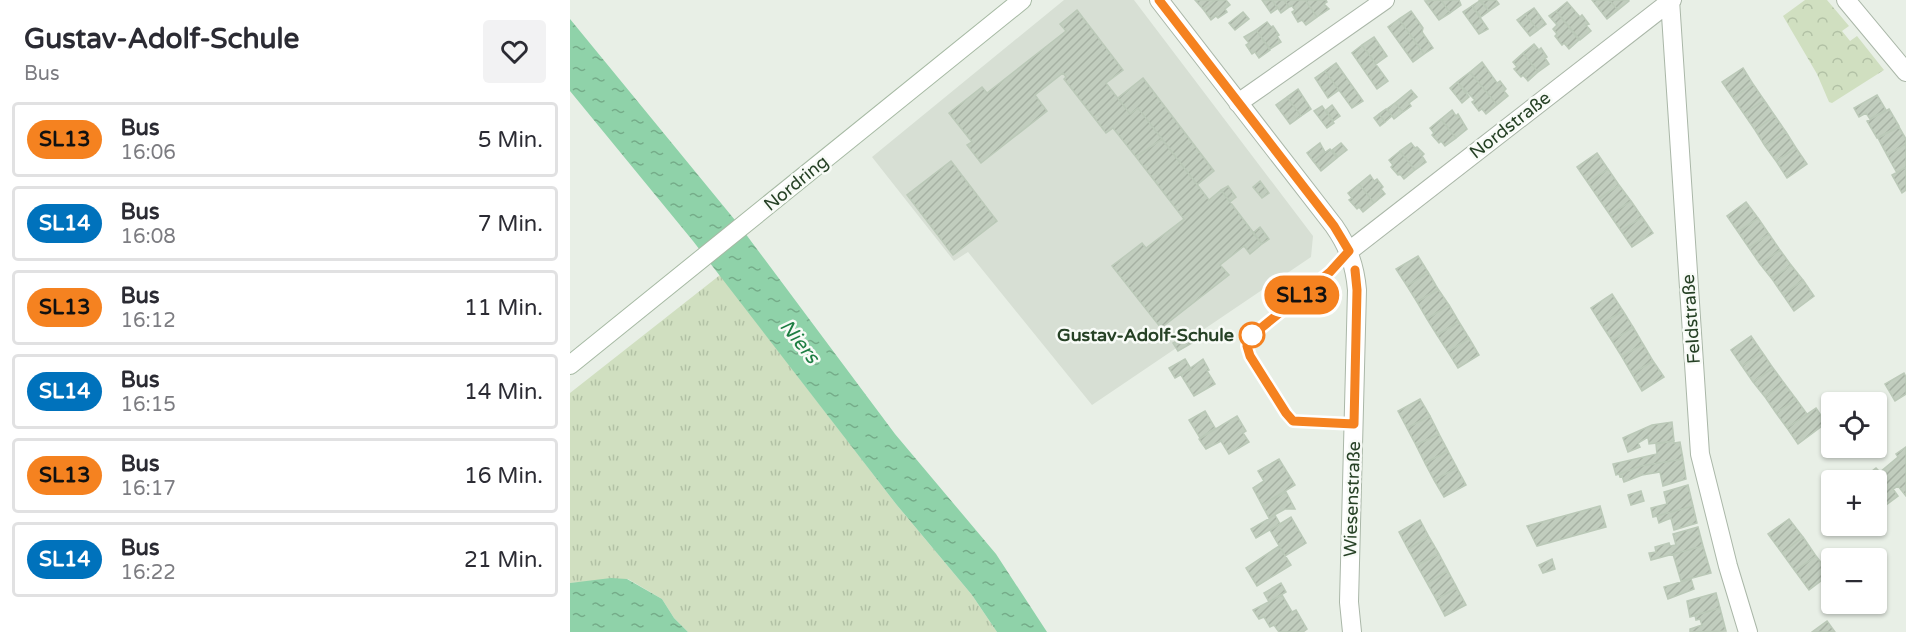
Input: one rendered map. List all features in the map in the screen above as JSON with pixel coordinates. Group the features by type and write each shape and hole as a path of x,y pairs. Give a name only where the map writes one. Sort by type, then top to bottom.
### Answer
{"street":[{"name":"Nordring","path":"570,366 1022,0"},
{"name":"Wiesenstraße","path":"1158,0 1334,226 1349,251 1355,270 1357,290 1350,571 1352,632"},
{"path":"1238,103 1385,0"},
{"path":"1846,0 1906,72"},
{"name":"Nordstraße","path":"1349,251 1671,1"},
{"name":"Feldstraße","path":"1671,1 1700,454 1725,556 1748,632"}],"shaded area":[{"name":"Gustav-Adolf-Schule","path":"1064,0 1134,0 1313,236 1311,257 1092,405 968,252 954,261 872,157"}],"green space":[{"path":"1805,0 1827,0 1849,26 1842,31 1850,41 1857,36 1884,70 1832,103 1829,102 1817,74 1783,16"},
{"path":"720,275 896,504 972,595 997,632 688,632 674,618 662,599 628,579 570,583 570,393"}],"water":[{"name":"Niers","path":"570,19 739,225 895,434 996,554 1047,632 997,632 972,595 896,504 693,241 570,91"},
{"path":"611,578 627,579 662,599 674,618 688,632 570,632 570,583"}],"building":[{"path":"1195,0 1215,0 1203,9"},
{"path":"1215,0 1226,0 1230,5 1225,9 1227,12 1211,20 1203,9"},
{"path":"1262,0 1272,0 1278,8 1271,13"},
{"path":"1272,0 1284,0 1289,7 1281,13"},
{"path":"1284,0 1305,0 1317,17 1306,25 1302,20 1298,22 1292,12 1295,10 1292,6 1289,7"},
{"path":"1305,0 1326,0 1324,4 1329,9 1317,17"},
{"path":"1441,0 1450,13 1439,20 1425,1"},
{"path":"1441,0 1459,0 1461,5 1450,13"},
{"path":"1479,0 1496,0 1499,4 1489,11"},
{"path":"1481,0 1489,11 1481,17 1472,6"},
{"path":"1592,0 1609,0 1618,10 1607,19"},
{"path":"1609,0 1628,0 1629,1 1618,10"},
{"path":"1567,2 1589,24 1586,25 1591,31 1580,40 1556,11"},
{"path":"1472,6 1488,29 1479,34 1463,12"},
{"path":"1534,8 1546,24 1538,30 1525,14"},
{"path":"1077,10 1123,70 1106,83 1130,114 1138,108 1162,139 1136,157 1113,128 1106,133 1064,79 1066,77 1063,73 1035,95 1047,111 981,163 967,145 972,142 949,113 982,87 987,93 1066,31 1060,24"},
{"path":"1411,11 1433,48 1424,54 1399,19"},
{"path":"1556,11 1579,40 1569,49 1564,43 1562,45 1555,36 1557,34 1553,29 1557,25 1549,16"},
{"path":"1243,12 1249,19 1235,30 1229,23"},
{"path":"1525,14 1538,30 1530,36 1517,20"},
{"path":"1399,19 1424,54 1413,62 1388,27"},
{"path":"1267,22 1271,27 1273,26 1281,42 1270,49 1256,30"},
{"path":"1256,30 1270,50 1259,58 1255,52 1252,54 1246,45 1249,43 1244,37"},
{"path":"1374,37 1387,56 1376,64 1362,45"},
{"path":"1534,44 1539,50 1541,48 1549,64 1538,72 1523,53"},
{"path":"1362,45 1388,81 1377,89 1352,53"},
{"path":"1523,53 1538,72 1528,81 1514,69 1517,67 1513,62"},
{"path":"1482,62 1497,83 1500,81 1506,89 1504,91 1508,96 1497,105 1470,72"},
{"path":"1336,63 1363,101 1352,108 1325,71"},
{"path":"1743,68 1753,84 1733,98 1722,82"},
{"path":"1325,71 1339,90 1328,98 1315,78"},
{"path":"1470,72 1497,105 1486,114 1482,109 1479,111 1472,102 1475,100 1457,82"},
{"path":"1143,78 1214,171 1197,185 1138,108 1130,114 1118,98"},
{"path":"1457,82 1469,97 1462,103 1450,88"},
{"path":"1753,84 1764,100 1744,114 1733,98"},
{"path":"1298,89 1311,109 1301,116 1287,97"},
{"path":"1411,90 1417,97 1403,112 1395,103"},
{"path":"1877,95 1886,110 1870,119 1866,113 1859,117 1854,108"},
{"path":"1287,97 1301,116 1290,124 1276,105"},
{"path":"1764,100 1775,116 1755,130 1744,114"},
{"path":"1395,103 1403,112 1394,119 1387,109"},
{"path":"1332,105 1340,116 1333,121 1326,110"},
{"path":"1322,106 1334,123 1327,128 1314,111"},
{"path":"1386,109 1392,116 1385,122 1379,114"},
{"path":"1889,109 1899,126 1877,138 1867,121"},
{"path":"1452,110 1456,116 1458,114 1467,129 1456,138 1441,119"},
{"path":"1379,114 1385,122 1380,126 1374,118"},
{"path":"1775,116 1786,132 1765,146 1755,130"},
{"path":"1441,119 1456,138 1445,146 1432,135 1434,133 1430,128"},
{"path":"1899,127 1906,139 1906,144 1887,155 1878,138"},
{"path":"1786,132 1796,148 1776,161 1765,146"},
{"path":"1162,139 1209,200 1221,190 1262,244 1250,254 1244,246 1220,265 1229,275 1161,328 1112,266 1142,243 1146,248 1184,219 1136,157"},
{"path":"1320,143 1325,152 1313,161 1307,153"},
{"path":"1341,143 1347,150 1338,157 1332,150"},
{"path":"1411,143 1424,154 1422,156 1426,162 1415,170 1400,151"},
{"path":"1906,144 1906,167 1897,173 1887,155"},
{"path":"1796,148 1807,164 1787,178 1776,161"},
{"path":"1330,149 1337,158 1321,171 1313,161"},
{"path":"1400,151 1415,170 1404,179 1391,167 1393,165 1389,160"},
{"path":"1597,153 1608,169 1588,183 1577,167"},
{"path":"951,161 997,221 953,255 907,195"},
{"path":"1906,167 1906,190 1902,193 1892,175"},
{"path":"1608,169 1619,185 1599,199 1588,183"},
{"path":"1370,175 1374,181 1377,179 1385,194 1374,203 1359,184"},
{"path":"1260,181 1269,193 1262,198 1253,187"},
{"path":"1359,184 1374,203 1363,212 1349,200 1352,198 1348,193"},
{"path":"1619,185 1631,201 1610,215 1599,199"},
{"path":"1228,186 1236,197 1230,202 1221,190"},
{"path":"1631,201 1642,217 1621,231 1610,215"},
{"path":"1746,202 1758,218 1738,232 1727,216"},
{"path":"1642,217 1653,233 1632,247 1621,231"},
{"path":"1758,218 1769,234 1749,248 1738,232"},
{"path":"1260,227 1269,239 1262,244 1253,233"},
{"path":"1769,234 1780,250 1760,264 1749,248"},
{"path":"1780,250 1791,265 1772,279 1760,264"},
{"path":"1418,256 1428,272 1407,286 1396,269"},
{"path":"1791,265 1803,280 1783,295 1772,279"},
{"path":"1428,272 1438,289 1417,302 1407,286"},
{"path":"1803,280 1814,296 1794,311 1783,295"},
{"path":"1438,289 1449,305 1427,319 1417,302"},
{"path":"1612,294 1623,311 1601,324 1591,308"},
{"path":"1449,305 1459,322 1437,335 1427,319"},
{"path":"1623,311 1633,327 1612,341 1601,324"},
{"path":"1459,322 1469,338 1448,352 1437,335"},
{"path":"1633,327 1643,344 1622,357 1612,341"},
{"path":"1188,335 1192,343 1178,351 1173,343"},
{"path":"1751,336 1762,352 1742,366 1731,350"},
{"path":"1469,338 1479,355 1458,368 1448,352"},
{"path":"1643,344 1653,361 1632,374 1622,357"},
{"path":"1762,352 1773,368 1753,382 1742,366"},
{"path":"1185,359 1191,369 1175,378 1169,368"},
{"path":"1203,359 1215,384 1194,396 1181,375"},
{"path":"1653,361 1664,377 1642,391 1632,374"},
{"path":"1773,368 1784,383 1765,397 1753,382"},
{"path":"1904,373 1906,394 1895,401 1885,384"},
{"path":"1784,383 1796,399 1776,413 1765,397"},
{"path":"1420,399 1430,416 1407,428 1398,411"},
{"path":"1796,399 1807,414 1787,428 1776,413"},
{"path":"1816,408 1821,416 1821,427 1798,444 1787,428"},
{"path":"1205,411 1215,428 1200,438 1189,420"},
{"path":"1237,416 1246,431 1243,433 1249,442 1229,454 1221,441 1206,449 1199,439"},
{"path":"1430,416 1439,434 1416,445 1407,428"},
{"path":"1672,422 1674,441 1649,444 1648,437 1638,443 1640,447 1628,452 1623,438 1652,425"},
{"path":"1439,434 1448,451 1425,463 1416,445"},
{"path":"1674,441 1674,443 1680,442 1683,459 1641,466 1616,475 1613,464 1657,454 1656,444"},
{"path":"1906,447 1906,496 1898,486 1893,489 1898,496 1887,504 1887,470 1882,470 1898,457 1896,454"},
{"path":"1448,451 1457,468 1434,480 1425,463"},
{"path":"1279,459 1295,485 1262,505 1253,488 1264,481 1258,471"},
{"path":"1683,459 1686,479 1663,486 1660,472 1642,475 1624,482 1619,474 1641,466"},
{"path":"1457,468 1466,485 1444,497 1434,480"},
{"path":"1688,485 1693,506 1653,517 1651,508 1667,504 1664,492"},
{"path":"1641,491 1644,501 1631,505 1628,495"},
{"path":"1286,492 1295,509 1285,509 1269,518 1262,505"},
{"path":"1600,506 1606,527 1537,546 1527,526"},
{"path":"1693,506 1697,523 1674,530 1671,518 1659,523 1657,516"},
{"path":"1275,515 1280,524 1256,538 1251,529"},
{"path":"1291,517 1306,543 1285,556 1270,530"},
{"path":"1789,519 1803,537 1782,553 1768,534"},
{"path":"1420,520 1429,537 1408,549 1399,532"},
{"path":"1698,527 1703,546 1651,560 1649,553 1656,552 1655,547 1669,543 1670,546 1676,545 1673,534"},
{"path":"1429,537 1439,554 1417,565 1408,549"},
{"path":"1803,537 1816,556 1795,571 1782,553"},
{"path":"1279,546 1291,565 1257,586 1246,568"},
{"path":"1703,546 1711,573 1681,581 1673,554"},
{"path":"1439,554 1448,571 1427,583 1417,565"},
{"path":"1816,556 1821,562 1821,581 1809,590 1795,571"},
{"path":"1552,559 1555,569 1543,573 1539,565"},
{"path":"1448,571 1457,588 1436,599 1427,583"},
{"path":"1691,579 1694,589 1668,599 1664,587"},
{"path":"1281,583 1286,592 1269,602 1264,593"},
{"path":"1457,588 1466,605 1445,616 1436,599"},
{"path":"1716,593 1720,608 1690,617 1687,601"},
{"path":"1282,595 1292,612 1296,610 1307,629 1303,632 1279,632 1274,625 1270,627 1264,617 1259,619 1253,610"},
{"path":"1720,608 1726,631 1690,632 1690,629 1702,625 1700,619 1696,620 1695,615"},
{"path":"1827,621 1835,632 1812,632"}],"bus line":[{"name":"SL13","path":"1159,0 1334,226 1349,251 1330,272 1250,337 1247,346 1250,356 1293,421 1354,424 1357,290 1355,270"}],"place":[{"name":"Gustav-Adolf-Schule","path":"1252,335"}]}
